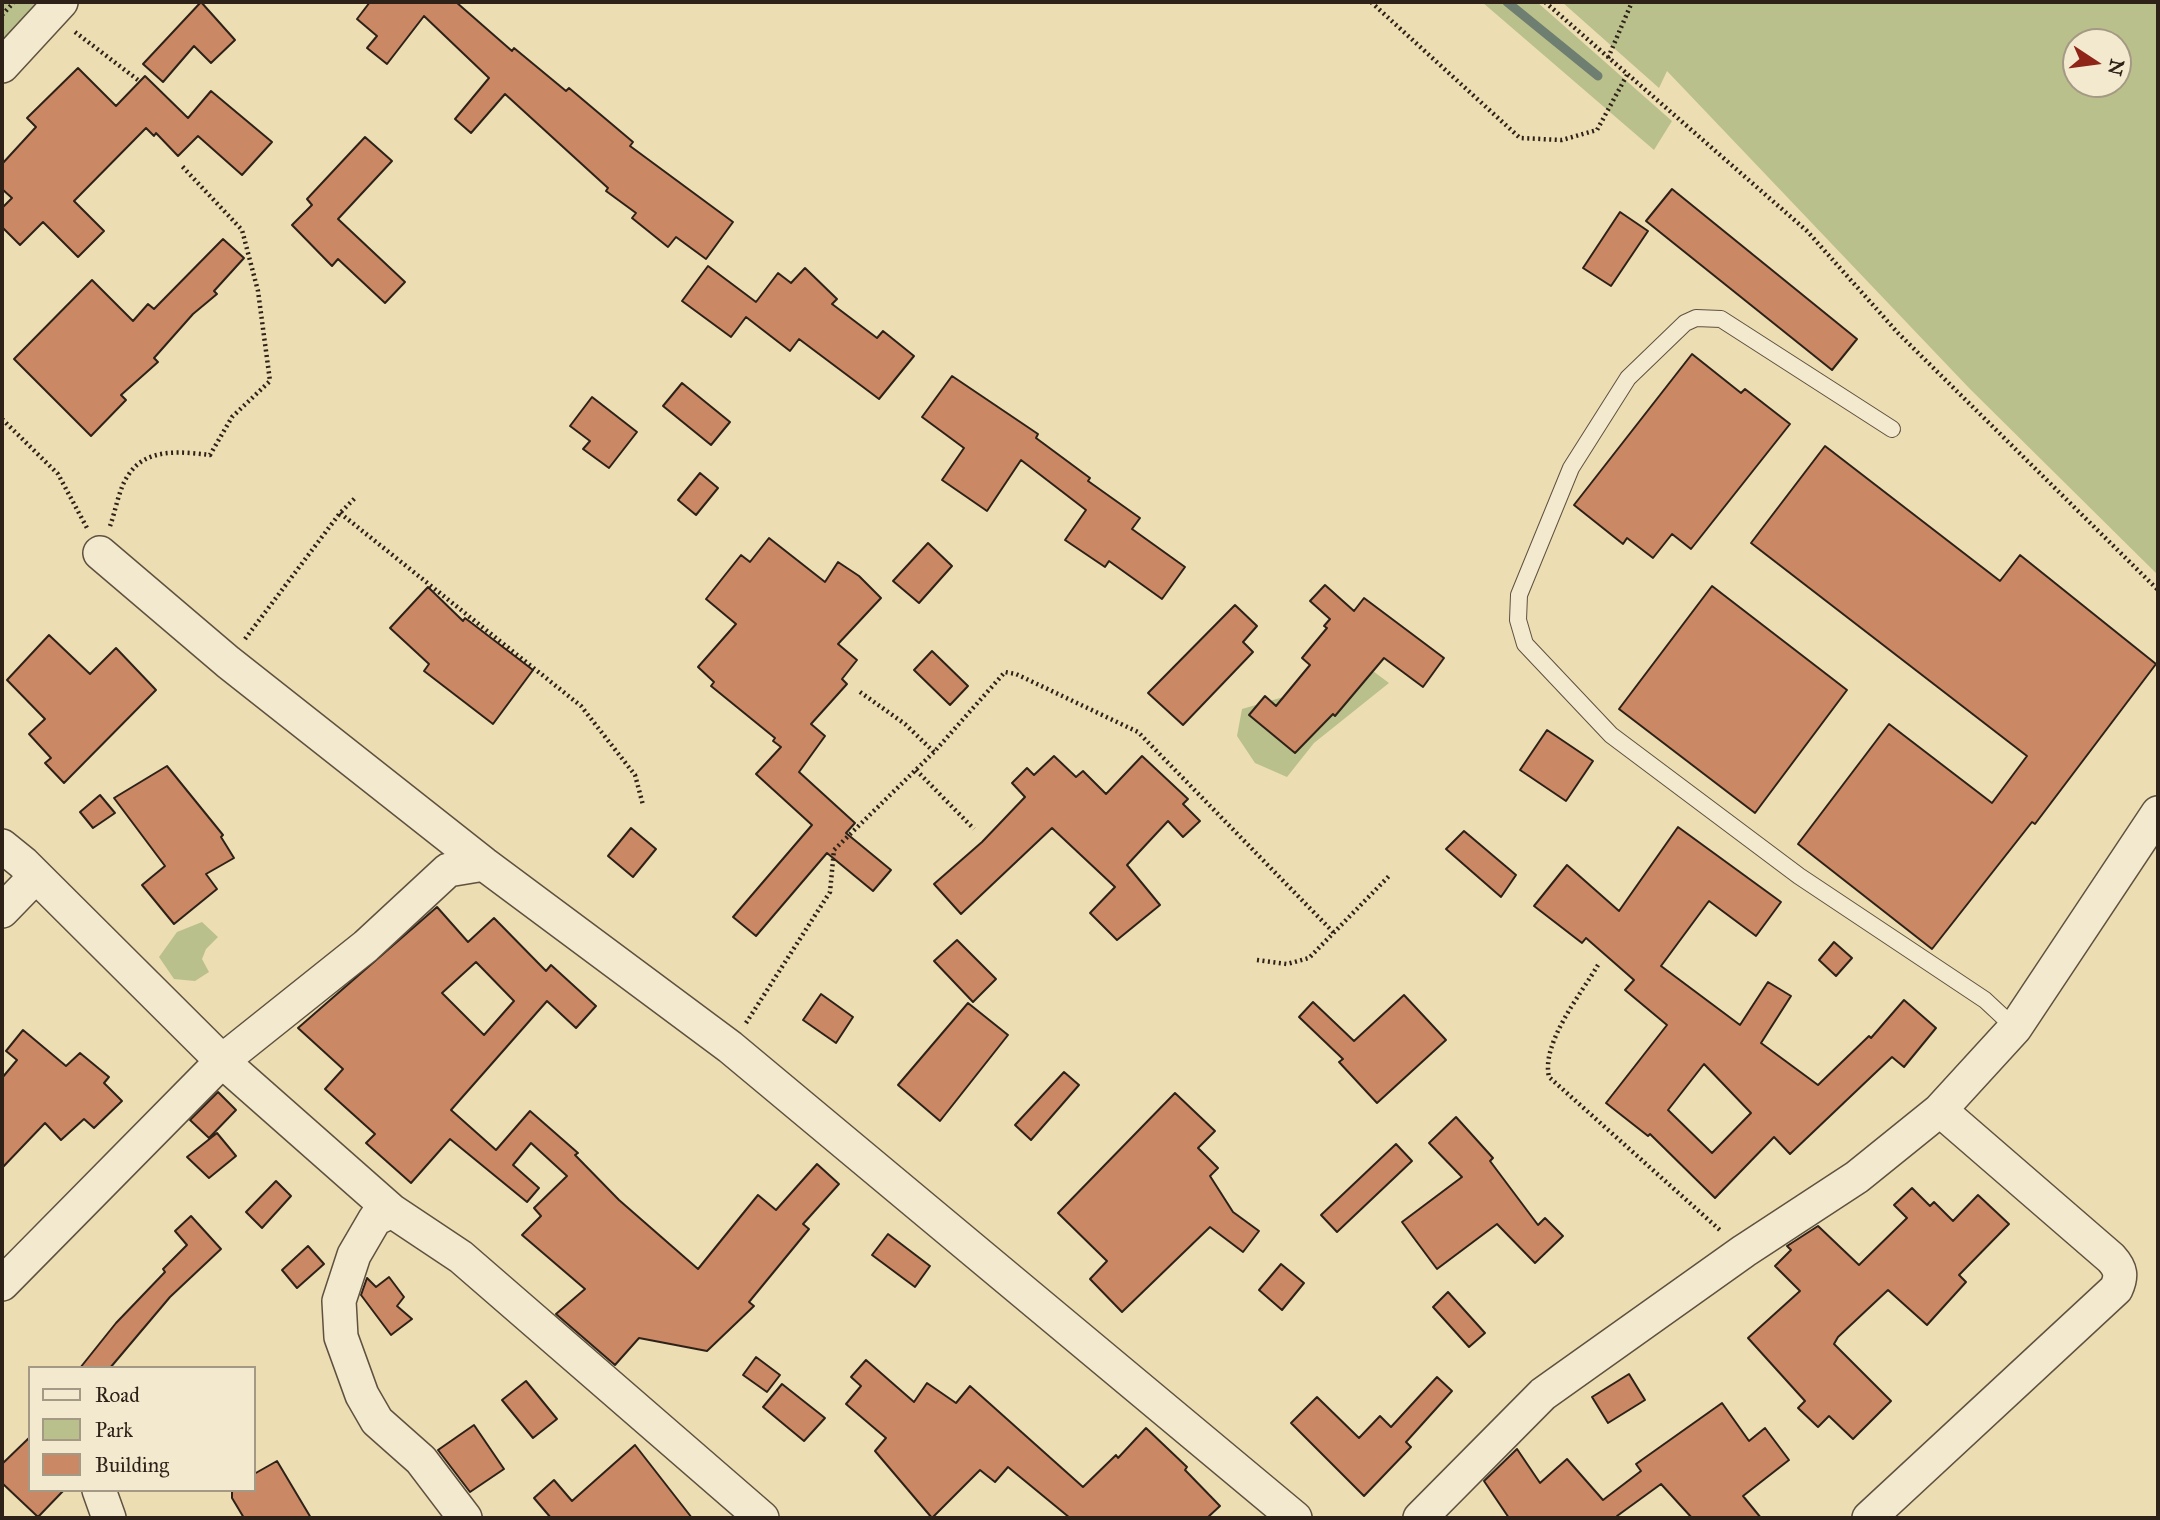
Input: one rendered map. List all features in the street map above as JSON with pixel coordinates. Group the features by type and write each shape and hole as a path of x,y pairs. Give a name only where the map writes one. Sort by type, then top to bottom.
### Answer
{"street":[{"path":"2,66 53,11"},
{"path":"100,553 228,662 484,864 730,1047 1295,1518"},
{"path":"1420,1518 1543,1394 1744,1251 1857,1177 1940,1110 2015,1028 2158,813"},
{"path":"2,846 36,876 222,1062 392,1211 461,1257 762,1518"},
{"path":"2,1284 222,1062 366,946 448,870 484,864"},
{"path":"2,911 36,876"},
{"path":"1869,1518 2111,1294 2121,1278 2119,1266 2111,1258 1940,1110"},
{"path":"392,1211 375,1219 354,1255 339,1301 341,1337 362,1395 377,1421 421,1460 465,1518"},
{"path":"100,1492 109,1518"}],"lane":[{"path":"1892,429 1721,319 1696,318 1685,323 1628,378 1571,468 1519,595 1518,620 1525,644 1611,735 1799,876 1985,1000 2015,1028"}],"path":[{"path":"2,15 14,2"},
{"path":"1371,2 1520,138 1562,140 1597,130 1627,75"},
{"path":"1545,2 1807,231 1898,333 2158,590"},
{"path":"1608,58 1632,2"},
{"path":"53,11 138,80"},
{"path":"100,553 129,474 148,457 176,451 210,455 232,417 270,381 258,291 242,230 181,165"},
{"path":"2,419 58,474 100,553"},
{"path":"228,662 340,513 356,497"},
{"path":"340,513 581,706 635,775 643,806"},
{"path":"730,1047 830,892 834,850 916,770 997,678 1006,672 1016,674 1138,732 1335,934"},
{"path":"860,692 905,724 934,751"},
{"path":"916,770 974,830"},
{"path":"1257,960 1287,964 1309,958 1390,875"},
{"path":"1598,965 1551,1045 1547,1067 1549,1077 1744,1251"}],"green space":[{"path":"2,2 61,2 2,66"},
{"path":"1482,2 1537,2 1672,121 1654,150"},
{"path":"1562,2 2158,2 2158,575 1970,389 1667,71 1659,88"},
{"path":"1334,642 1389,683 1314,743 1287,777 1255,763 1237,736 1242,709 1287,696"},
{"path":"202,922 218,937 206,949 202,959 209,972 195,981 174,979 159,957 177,932"}],"building":[{"path":"201,2 235,40 211,63 194,46 163,82 143,64"},
{"path":"370,2 456,2 512,51 514,48 566,91 569,88 633,142 630,146 733,222 706,259 676,237 668,247 632,218 636,213 606,191 608,188 505,94 471,133 455,119 489,78 424,16 387,64 367,48 377,36 357,19"},
{"path":"78,68 116,106 145,76 188,118 211,91 272,142 242,175 198,136 178,156 156,133 154,136 146,128 74,201 104,231 78,257 43,222 20,245 2,227 2,208 12,198 2,189 2,164 36,127 27,118"},
{"path":"365,137 392,161 338,219 405,282 385,303 338,259 332,266 292,225 312,205 307,199"},
{"path":"1672,189 1857,339 1832,370 1646,221"},
{"path":"1620,212 1648,231 1611,286 1583,268"},
{"path":"223,239 244,258 214,291 217,294 193,314 154,358 158,362 121,395 126,400 91,436 14,359 92,280 133,321 148,304 154,309"},
{"path":"708,266 756,302 778,273 791,283 805,268 837,299 832,304 877,338 883,331 914,356 879,399 799,339 790,351 746,317 731,337 682,301"},
{"path":"1692,354 1741,393 1745,389 1790,424 1691,549 1672,534 1653,558 1627,538 1623,544 1574,505"},
{"path":"952,376 1038,434 1036,438 1090,478 1088,481 1140,518 1132,529 1185,567 1162,599 1109,561 1105,567 1065,540 1086,510 1021,460 987,511 942,480 964,448 922,417"},
{"path":"682,383 730,422 711,445 663,406"},
{"path":"592,397 637,432 609,468 583,449 590,441 570,426"},
{"path":"1825,446 2000,581 2020,555 2156,664 2035,824 2032,822 1932,949 1798,844 1889,724 1992,803 2027,756 1751,543"},
{"path":"700,473 718,488 696,515 678,500"},
{"path":"769,538 825,582 838,562 859,576 881,598 838,644 857,660 842,679 847,684 811,724 825,736 799,772 855,823 846,833 891,870 873,891 827,853 756,936 733,917 812,825 756,774 781,747 773,741 775,738 711,686 714,682 698,667 736,624 706,599 741,555 750,562"},
{"path":"928,543 952,566 919,603 893,581"},
{"path":"1325,585 1354,611 1364,598 1444,658 1423,687 1384,658 1335,716 1333,714 1295,753 1249,715 1265,696 1276,706 1310,665 1302,658 1327,628 1324,626 1330,619 1310,601"},
{"path":"1712,586 1847,690 1755,813 1619,709"},
{"path":"428,587 463,621 465,618 533,670 493,724 424,671 429,664 390,628"},
{"path":"1235,605 1257,626 1243,642 1253,652 1183,725 1148,693"},
{"path":"49,635 90,674 116,648 156,690 64,783 45,763 51,758 29,734 45,719 7,680"},
{"path":"932,651 968,686 950,705 914,670"},
{"path":"1547,730 1593,761 1566,801 1520,770"},
{"path":"1054,756 1076,777 1083,771 1106,794 1142,756 1188,799 1183,804 1200,821 1183,837 1168,821 1127,865 1160,905 1117,940 1090,913 1115,887 1052,828 961,914 934,884 982,842 1025,797 1012,783 1027,768 1034,775"},
{"path":"167,766 223,835 221,837 234,858 206,874 217,889 174,924 142,885 165,866 114,798"},
{"path":"100,795 115,813 93,828 80,812"},
{"path":"1678,827 1781,902 1756,936 1709,901 1661,966 1740,1025 1768,982 1791,996 1761,1043 1818,1085 1869,1036 1871,1038 1904,1000 1936,1028 1904,1067 1892,1057 1790,1154 1774,1137 1715,1198 1650,1134 1648,1136 1606,1103 1667,1025 1625,990 1634,980 1586,938 1582,943 1534,906 1567,865 1619,911","holes":["1704,1064 1751,1113 1712,1153 1668,1110"]},
{"path":"631,828 656,849 633,877 608,856"},
{"path":"1464,831 1516,875 1501,897 1446,849"},
{"path":"437,907 468,942 494,918 546,971 551,965 596,1006 576,1028 547,1001 451,1110 496,1150 530,1111 578,1153 575,1155 619,1200 698,1269 758,1195 776,1210 817,1164 839,1184 803,1224 809,1229 749,1302 754,1306 707,1351 639,1338 615,1365 556,1314 585,1289 522,1235 541,1216 534,1208 567,1176 531,1143 513,1165 539,1188 527,1202 450,1139 411,1183 366,1143 375,1134 325,1089 343,1069 298,1028","holes":["476,962 514,1001 484,1035 442,993"]},
{"path":"957,940 996,979 973,1002 934,961"},
{"path":"1834,942 1852,958 1836,976 1819,960"},
{"path":"821,994 853,1017 836,1043 803,1020"},
{"path":"1404,995 1446,1040 1377,1103 1339,1062 1343,1059 1299,1017 1313,1002 1354,1041"},
{"path":"968,1003 1008,1035 940,1121 898,1085"},
{"path":"23,1030 66,1066 80,1053 109,1077 104,1083 122,1101 94,1128 84,1119 61,1140 45,1123 2,1168 2,1078 17,1060 6,1051"},
{"path":"1064,1072 1079,1085 1031,1140 1015,1125"},
{"path":"218,1092 236,1110 209,1138 190,1120"},
{"path":"1175,1093 1215,1131 1198,1148 1218,1168 1210,1176 1233,1212 1259,1231 1243,1252 1210,1227 1122,1312 1090,1279 1107,1261 1058,1213"},
{"path":"1456,1117 1493,1158 1490,1161 1538,1225 1545,1218 1563,1236 1535,1263 1497,1224 1437,1269 1402,1222 1462,1177 1429,1143"},
{"path":"217,1133 236,1156 209,1178 187,1157"},
{"path":"1396,1144 1412,1161 1337,1232 1321,1215"},
{"path":"276,1181 291,1196 262,1228 246,1212"},
{"path":"1912,1188 1930,1206 1934,1202 1953,1221 1978,1195 2009,1224 1959,1275 1966,1282 1927,1325 1888,1290 1838,1337 1834,1344 1891,1401 1853,1439 1829,1416 1818,1427 1798,1408 1805,1401 1748,1338 1800,1291 1775,1266 1791,1250 1787,1246 1818,1226 1859,1265 1907,1218 1894,1205"},
{"path":"191,1216 221,1249 170,1297 112,1366 82,1366 116,1323 165,1272 163,1269 187,1245 175,1231"},
{"path":"888,1234 930,1266 915,1287 872,1255"},
{"path":"308,1246 324,1264 297,1288 282,1270"},
{"path":"1281,1264 1304,1283 1282,1310 1259,1290"},
{"path":"389,1277 404,1297 397,1306 412,1319 391,1335 361,1295 367,1278 376,1287"},
{"path":"1448,1292 1485,1333 1469,1347 1433,1307"},
{"path":"756,1357 780,1375 767,1392 743,1375"},
{"path":"866,1360 914,1402 927,1383 956,1403 970,1386 1083,1487 1116,1455 1118,1458 1146,1428 1187,1467 1185,1470 1220,1506 1207,1518 1070,1518 1008,1467 995,1482 980,1470 932,1518 875,1451 886,1438 846,1404 861,1386 851,1377"},
{"path":"1629,1374 1645,1400 1608,1423 1592,1397"},
{"path":"1437,1377 1452,1391 1406,1442 1411,1447 1364,1496 1291,1423 1317,1397 1359,1438 1380,1416 1391,1427"},
{"path":"526,1381 557,1419 533,1438 502,1400"},
{"path":"782,1384 825,1418 804,1441 763,1407"},
{"path":"1722,1403 1749,1441 1765,1428 1789,1460 1743,1496 1761,1518 1692,1518 1661,1484 1617,1516 1619,1518 1509,1518 1484,1481 1517,1449 1540,1483 1567,1459 1603,1500 1641,1471 1636,1464"},
{"path":"474,1425 504,1469 470,1492 438,1450"},
{"path":"28,1439 28,1492 62,1492 38,1517 2,1483 2,1464"},
{"path":"635,1445 692,1518 551,1518 534,1498 554,1480 572,1501"},
{"path":"277,1461 311,1518 244,1518 232,1498 232,1492 256,1492 256,1473"}],"waterway":[{"path":"1507,2 1598,76"}]}
